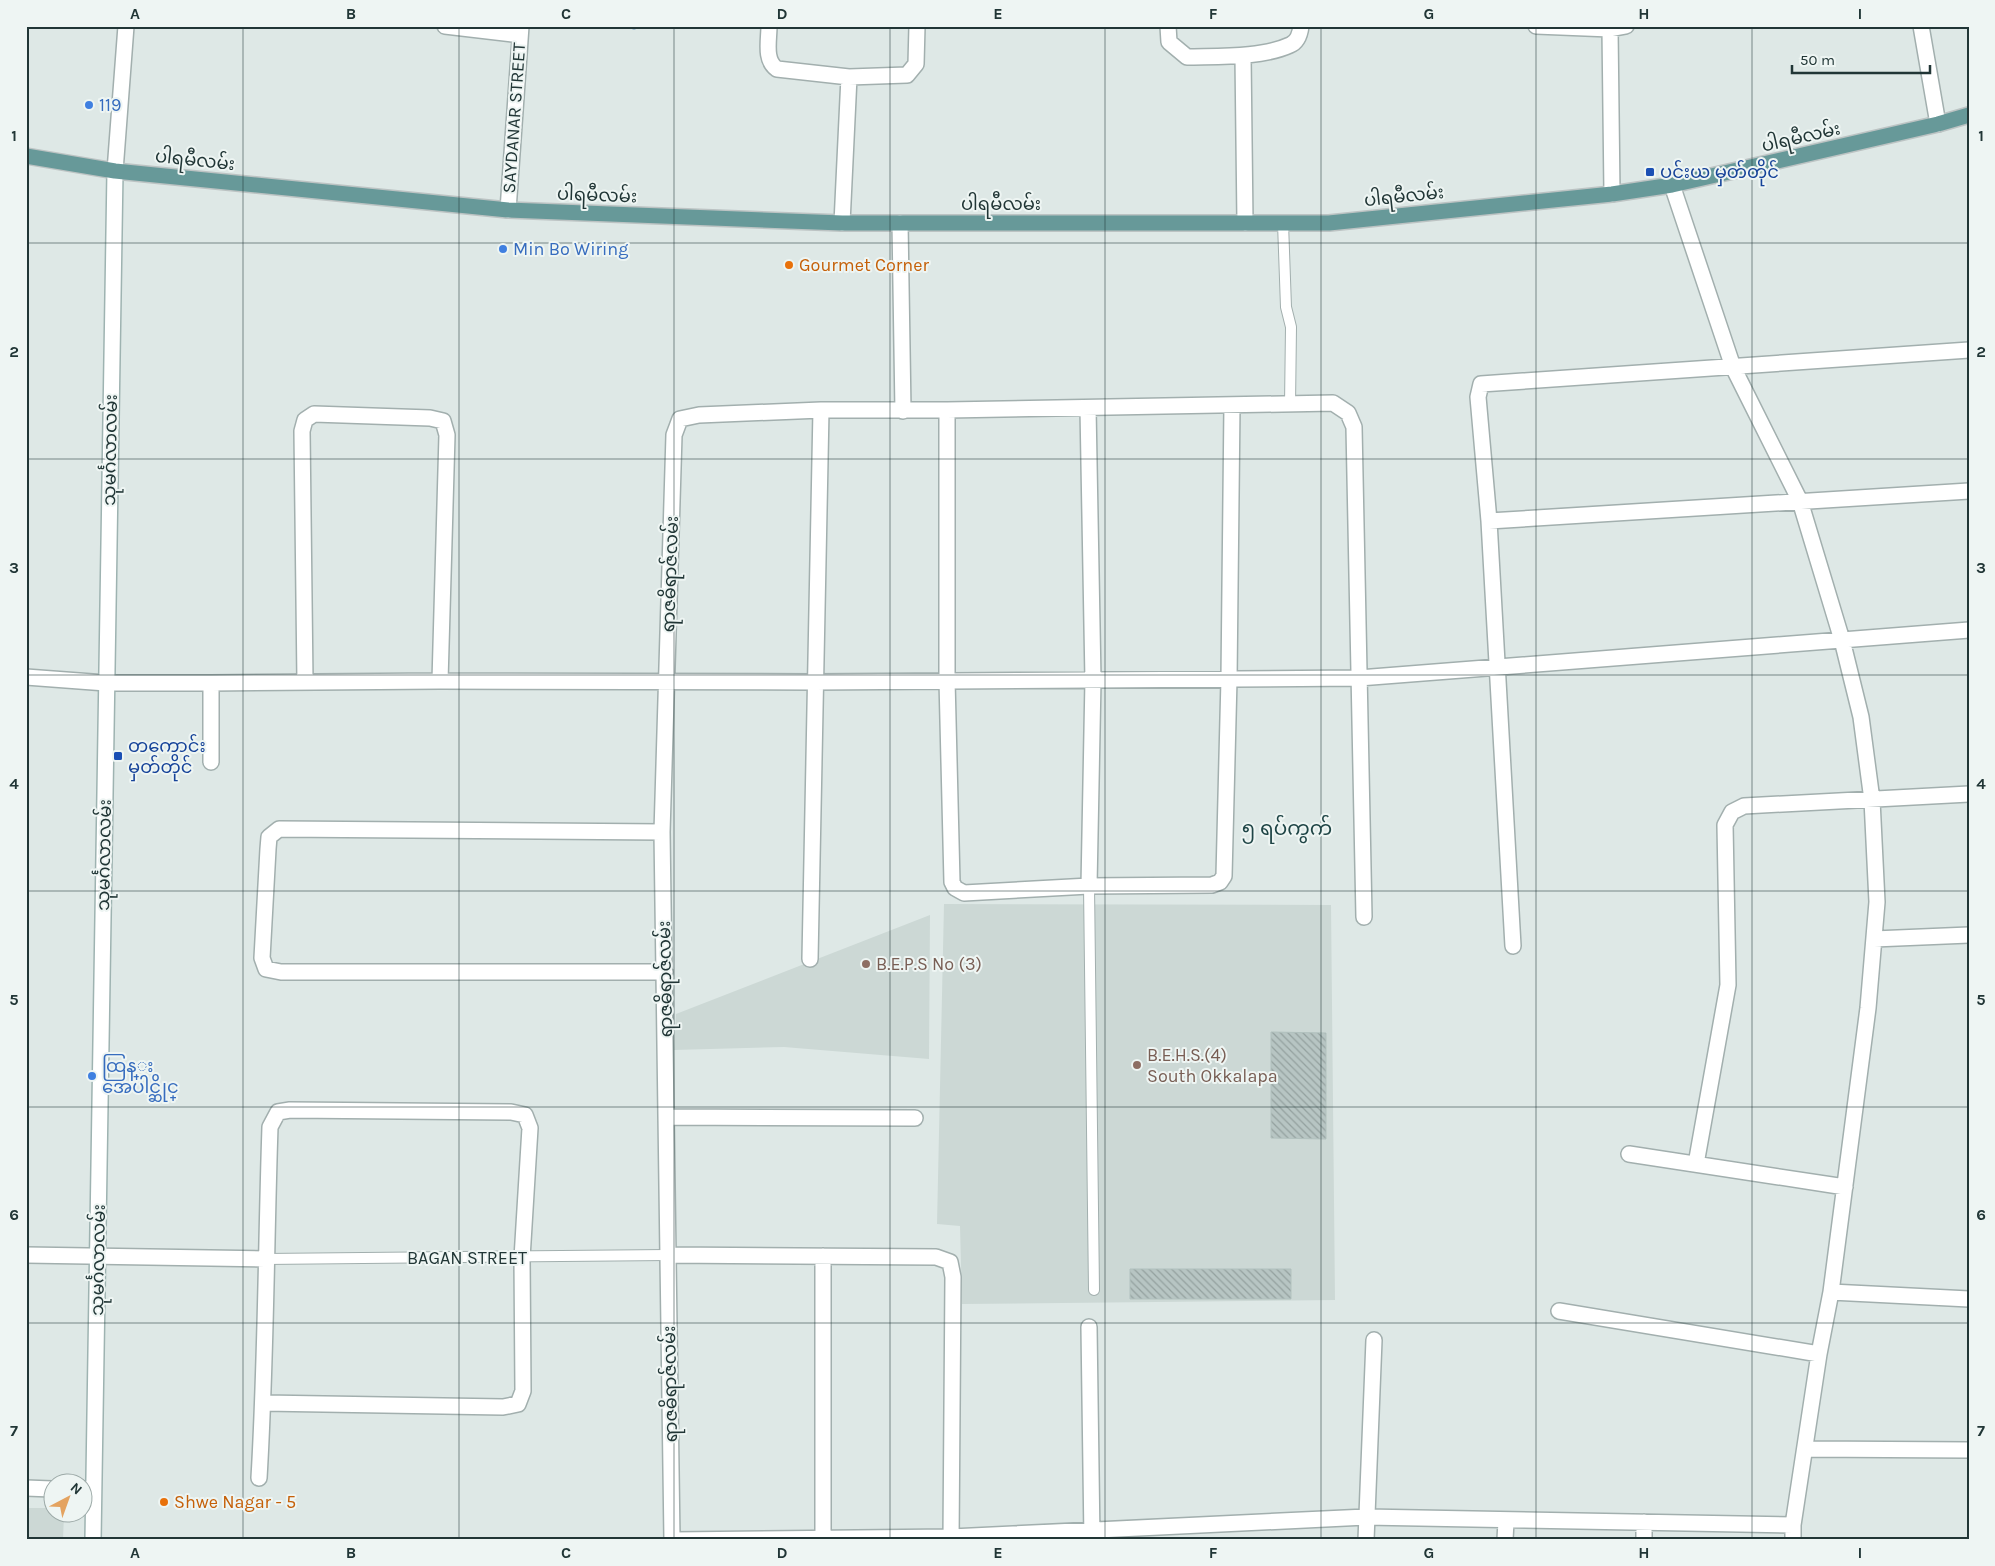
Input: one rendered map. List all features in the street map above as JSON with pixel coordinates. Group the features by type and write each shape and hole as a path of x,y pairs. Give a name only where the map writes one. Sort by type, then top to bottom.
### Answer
{"main road":[{"name":"ပါရမီလမ်း","path":"26,156 115,171 508,210 900,223 1283,223 1344,221 1612,194 1672,185 1938,124 1969,115"}],"street":[{"name":"သုမင်္ဂလာလမ်း","path":"89,1474 99,1255 115,171 126,26"},
{"path":"445,26 521,30"},
{"path":"769,26 768,57 770,64 777,69 849,77 907,75 916,64 917,26"},
{"path":"1168,26 1169,42 1187,57 1243,56 1291,45 1298,38 1301,26"},
{"path":"1536,26 1610,29 1626,26"},
{"path":"1921,26 1938,124"},
{"path":"1610,29 1612,194"},
{"name":"SAYDANAR STREET","path":"508,210 521,30"},
{"path":"1243,56 1245,223"},
{"path":"842,222 849,77"},
{"path":"673,1540 951,1538 1092,1534 1366,1517 1644,1522 1793,1533 1819,1354 1831,1292 1868,1008 1877,902 1872,800 1861,717 1842,640 1800,502 1734,367 1672,185"},
{"path":"900,223 903,411"},
{"path":"1513,946 1489,521 1478,397 1481,384 1969,350"},
{"path":"810,959 814,682 821,410 903,411 1334,403 1348,413 1354,427 1364,917"},
{"path":"947,410 947,680 952,882 955,888 964,893 1089,886 1212,885 1220,882 1224,876 1230,679 1232,405"},
{"path":"1088,408 1093,680 1089,886"},
{"name":"ရာဇဓိရာဇ်လမ်း","path":"673,1540 662,832 674,435 680,419 699,415 821,410"},
{"path":"305,682 302,431 306,420 314,414 430,418 443,421 447,435 440,681"},
{"path":"1489,521 1969,491"},
{"path":"26,677 106,683 440,681 814,682 1359,678 1969,630"},
{"path":"210,762 211,683"},
{"path":"1696,1164 1728,984 1725,825 1732,812 1744,806 1969,794"},
{"path":"662,832 279,829 269,837 262,958 266,969 281,972 665,972"},
{"path":"1874,939 1969,935"},
{"path":"260,1478 264,1403 265,1259 270,1127 278,1112 290,1110 511,1112 525,1115 530,1128 522,1258 522,1391 518,1404 503,1407 264,1403"},
{"path":"667,1117 915,1118"},
{"path":"1629,1154 1845,1187"},
{"path":"26,1255 265,1259"},
{"path":"668,1255 936,1257 950,1262 953,1277 951,1538"},
{"path":"823,1256 823,1539"},
{"path":"1831,1292 1969,1299"},
{"path":"1559,1311 1819,1354"},
{"path":"1090,1327 1092,1534"},
{"path":"1366,1540 1374,1340"},
{"path":"1806,1449 1969,1450"},
{"path":"26,1488 42,1489"},
{"path":"1506,1521 1506,1540"},
{"path":"1644,1522 1644,1540"},
{"name":"သုမင်္ဂလာလမ်း","path":"91,1524 93,1540"}],"lane":[{"path":"1283,223 1286,307 1291,327 1290,405"},
{"path":"1089,886 1094,1290"},
{"name":"BAGAN STREET","path":"265,1259 522,1258 668,1255"}],"shaded area":[{"name":"B.E.H.S.(4) South Okkalapa","path":"944,904 1331,905 1335,1300 962,1304 960,1226 937,1224"},
{"name":"B.E.P.S No (3)","path":"930,915 929,1059 784,1047 674,1050 676,1014"},
{"path":"26,1508 42,1508 42,1524 64,1524 63,1540 26,1540"}],"building":[{"path":"1271,1032 1326,1033 1326,1139 1271,1138"},
{"path":"1130,1269 1291,1269 1291,1299 1130,1299"}],"place":[{"name":"119","path":"89,105"},
{"name":"ပင်းယ မှတ်တိုင်","path":"1650,172"},
{"name":"Min Bo Wiring","path":"503,249"},
{"name":"Gourmet Corner","path":"789,265"},
{"name":"တကောင်း မှတ်တိုင်","path":"118,756"},
{"name":"B.E.P.S No (3)","path":"866,964"},
{"name":"B.E.H.S.(4) South Okkalapa","path":"1137,1065"},
{"name":"ထြန္း အေပါင္ဆိုင္","path":"92,1076"},
{"name":"Shwe Nagar - 5","path":"164,1502"}],"district":[{"name":"၅ ရပ်ကွက်","path":"1287,828"}]}
